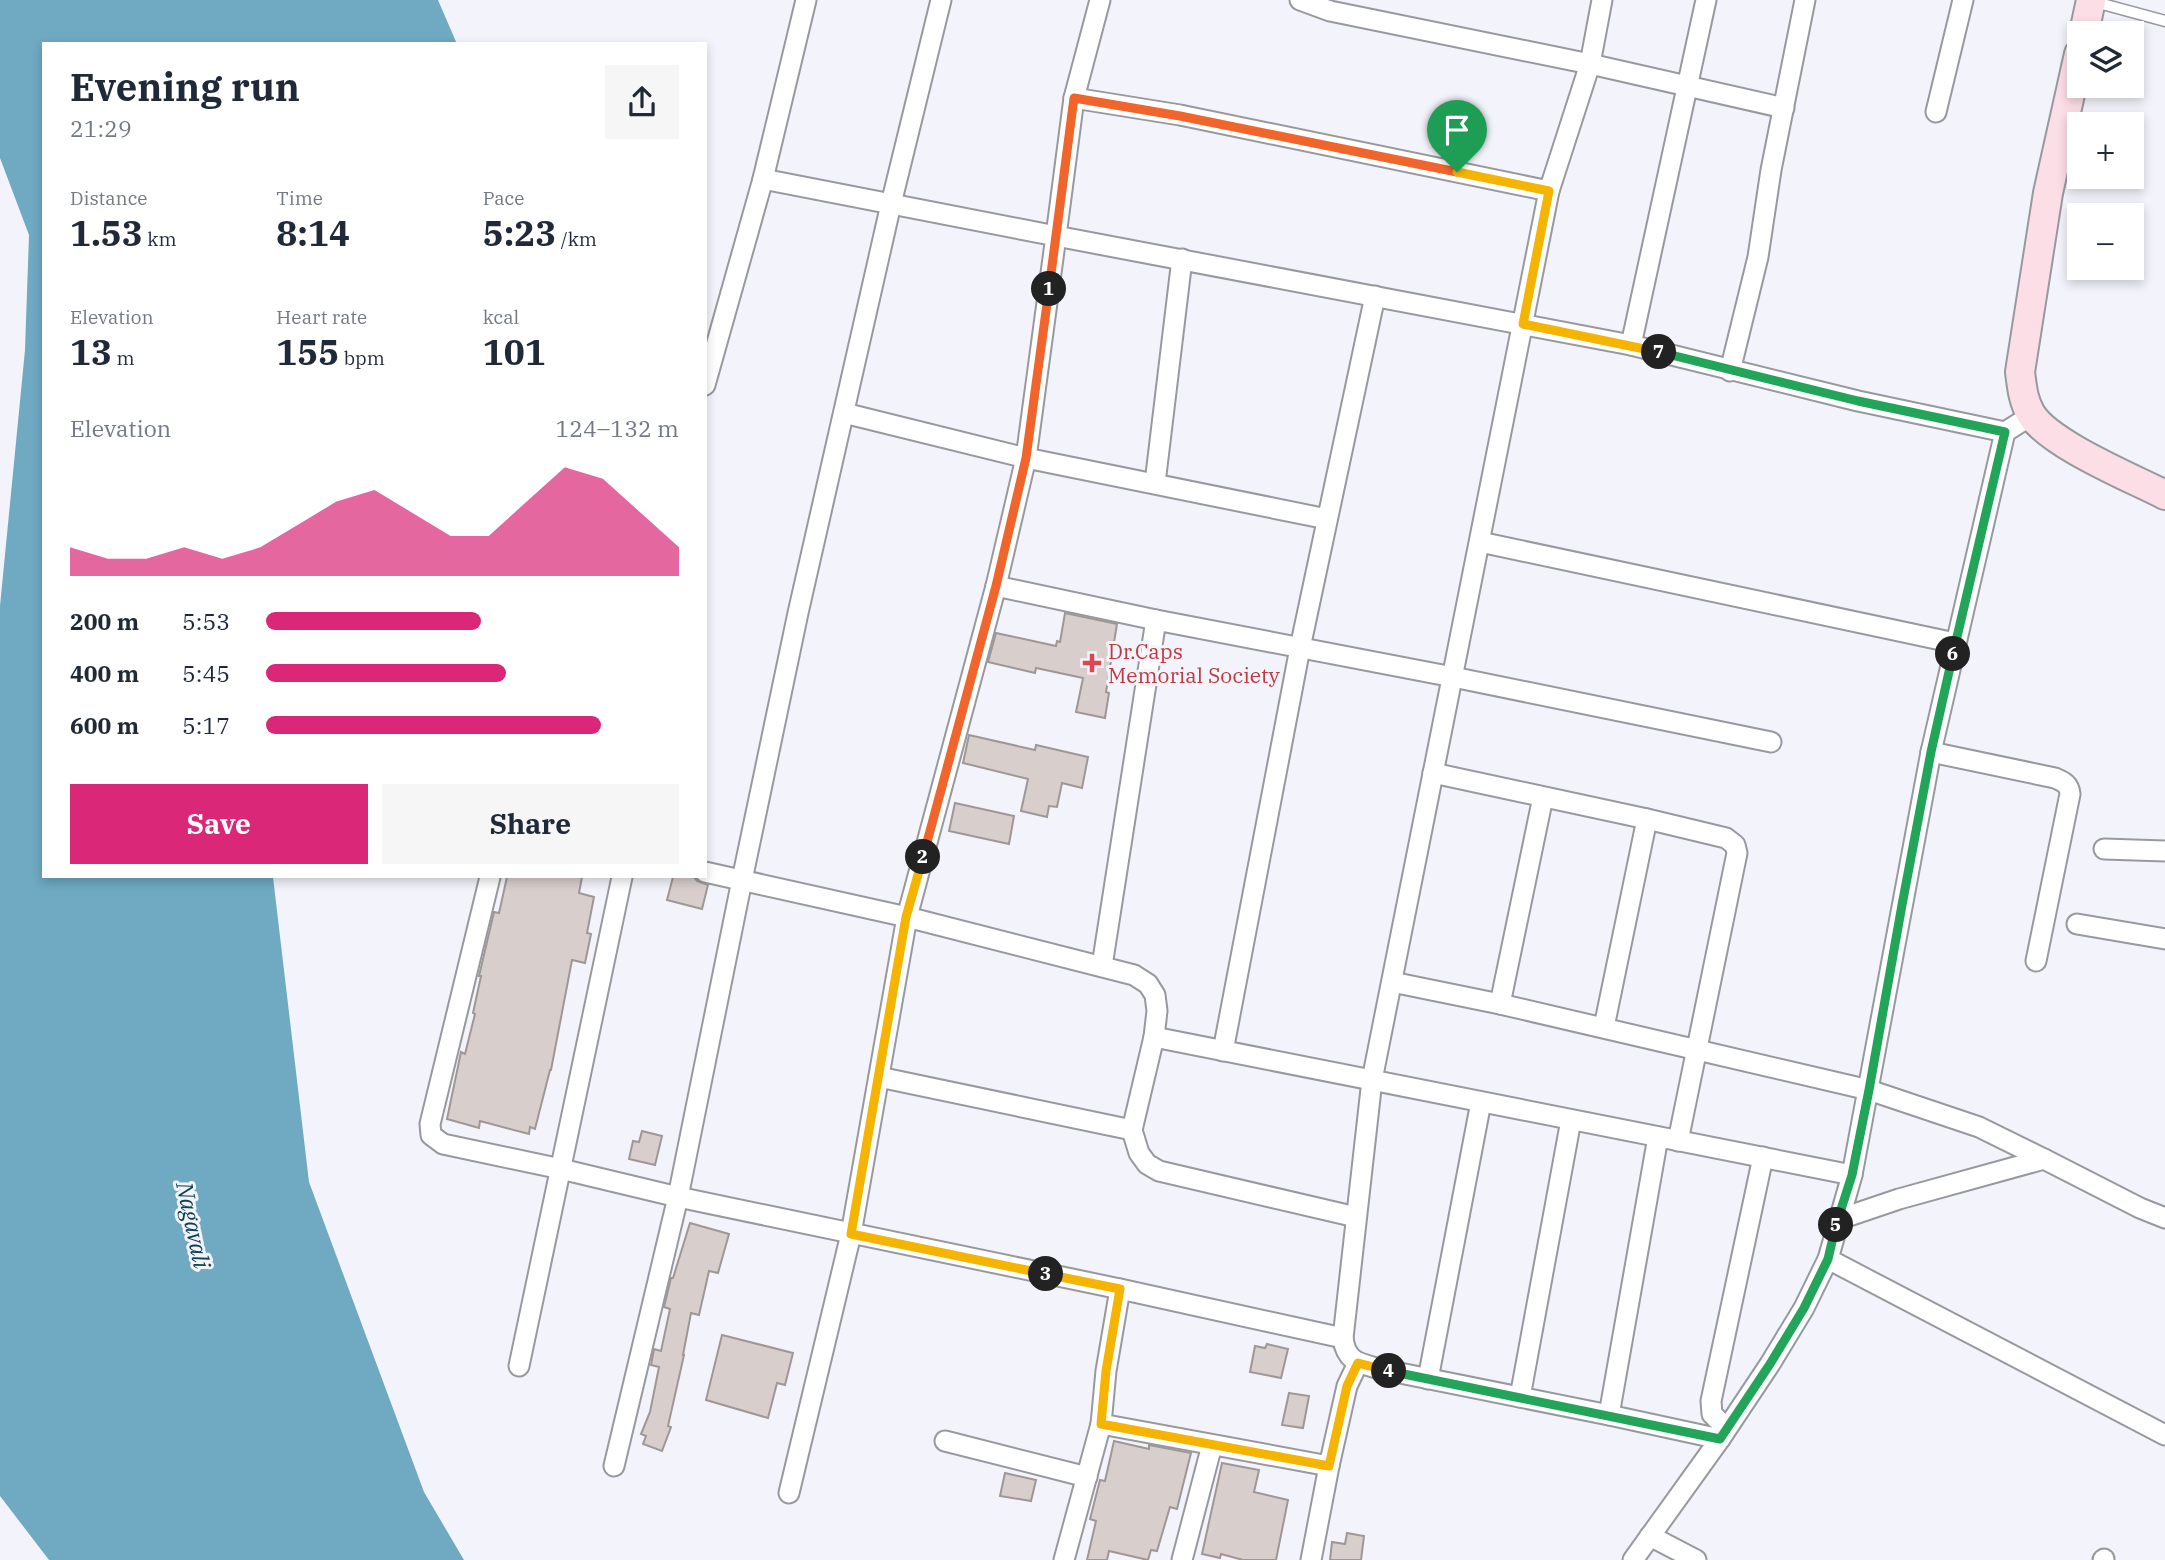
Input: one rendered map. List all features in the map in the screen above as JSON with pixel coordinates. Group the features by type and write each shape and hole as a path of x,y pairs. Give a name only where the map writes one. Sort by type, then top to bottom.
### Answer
{"main road":[{"path":"2087,21 2091,0"},
{"path":"2069,98 2048,193 2020,372 2023,395 2032,415 2049,433 2165,495"}],"street":[{"path":"707,378 763,179 806,0"},
{"path":"614,1466 678,1197 795,626 891,204 941,0"},
{"path":"789,1493 851,1234 906,917 996,586 1026,458 1074,98 1100,0"},
{"path":"1300,0 1331,11 1590,64 1783,108"},
{"path":"1602,0 1590,64 1549,191 1372,1080 1342,1338 1349,1357 1358,1363 1609,1415 1723,1433"},
{"path":"1631,345 1706,0"},
{"path":"1730,371 1758,257 1783,108 1805,0"},
{"path":"1936,111 1963,0"},
{"path":"1074,98 1180,116 1549,191"},
{"path":"763,179 1631,345 1730,371 2005,432 2032,415"},
{"path":"1155,483 1182,259"},
{"path":"1223,1051 1300,648 1375,296"},
{"path":"844,413 1026,458 1327,519"},
{"path":"1633,1560 1770,1364 1804,1308 1828,1259 1852,1175 1931,752 2005,432"},
{"path":"1480,542 1955,643"},
{"path":"996,586 1156,621 1452,677 1771,742"},
{"path":"1102,966 1156,621"},
{"path":"1931,752 2055,778 2069,787 2070,794 2036,961"},
{"path":"1433,773 1647,819 1726,838 1735,845 1737,853 1697,1049 1668,1139 1609,1415"},
{"path":"1500,1004 1543,797"},
{"path":"1604,1027 1647,819"},
{"path":"2104,849 2165,852"},
{"path":"707,872 906,917 1134,975 1147,984 1155,995 1157,1011 1154,1037 1132,1130 1139,1153 1147,1164 1159,1171 1356,1217"},
{"path":"490,878 429,1124 431,1135 443,1144 678,1197 1342,1338"},
{"path":"519,1366 622,878"},
{"path":"2077,924 2165,939"},
{"path":"1392,982 1604,1027 1869,1090 1979,1127 2165,1218"},
{"path":"1154,1037 1852,1175"},
{"path":"879,1077 1132,1130"},
{"path":"1428,1379 1481,1102"},
{"path":"1520,1397 1571,1120"},
{"path":"1723,1433 1712,1414 1711,1401 1763,1157"},
{"path":"1838,1220 1899,1199 2044,1159"},
{"path":"1828,1259 2165,1435"},
{"path":"1064,1560 1101,1424 1106,1371 1120,1289"},
{"path":"1311,1560 1347,1386 1358,1363"},
{"path":"1101,1424 1329,1466"},
{"path":"945,1441 1087,1477"},
{"path":"1182,1560 1212,1444"},
{"path":"1650,1536 1696,1560"}],"lane":[{"path":"2091,0 2165,21"}],"water":[{"name":"Nagavali","path":"0,0 438,0 456,42 42,42 42,878 273,878 309,1182 424,1492 464,1560 49,1560 0,1496 0,606 25,350 29,235 0,158"}],"building":[{"path":"1065,613 1117,624 1106,692 1109,693 1105,718 1076,712 1083,678 1036,668 1035,673 988,662 996,633 1056,646 1057,641 1060,642"},
{"path":"969,735 1035,750 1036,745 1088,757 1082,788 1062,783 1057,807 1049,806 1047,817 1021,811 1028,779 963,763"},
{"path":"955,803 1014,816 1009,844 949,831"},
{"path":"507,878 582,878 579,893 594,897 585,963 572,960 551,1070 535,1129 530,1127 529,1134 480,1121 479,1128 447,1119 461,1052 465,1054 475,1014 479,976 494,912 499,913"},
{"path":"673,878 695,878 708,885 702,909 667,900"},
{"path":"642,1131 662,1136 655,1165 629,1159 633,1141 639,1142"},
{"path":"690,1223 729,1234 718,1273 709,1271 699,1315 691,1313 668,1426 671,1427 662,1451 643,1444 646,1436 641,1434 650,1412 659,1367 651,1365 654,1349 661,1351 670,1309 664,1307"},
{"path":"722,1335 793,1353 785,1385 777,1383 768,1418 706,1400"},
{"path":"1267,1344 1288,1349 1281,1378 1250,1372 1255,1346 1265,1348"},
{"path":"1289,1393 1309,1396 1303,1428 1282,1425"},
{"path":"1114,1441 1149,1449 1149,1445 1191,1453 1177,1509 1170,1507 1157,1551 1151,1550 1148,1560 1109,1551 1107,1560 1087,1560 1096,1521 1090,1519 1100,1480 1105,1481"},
{"path":"1222,1463 1259,1470 1254,1492 1288,1500 1276,1560 1243,1560 1221,1554 1220,1558 1202,1554"},
{"path":"1005,1473 1036,1480 1031,1501 1000,1496"},
{"path":"1347,1533 1364,1536 1361,1560 1330,1560 1332,1542 1345,1544"}],"place":[{"name":"Dr.Caps Memorial Society","path":"1092,663"}],"route":[{"path":"1074,98 1180,116 1457,172 1549,191 1523,324 1631,345 1858,401 2005,432 1931,752 1852,1175 1828,1259 1804,1308 1720,1439 1358,1363 1347,1386 1329,1466 1101,1424 1106,1371 1120,1289 851,1234 906,917 996,586 1026,458 1074,98"}]}
